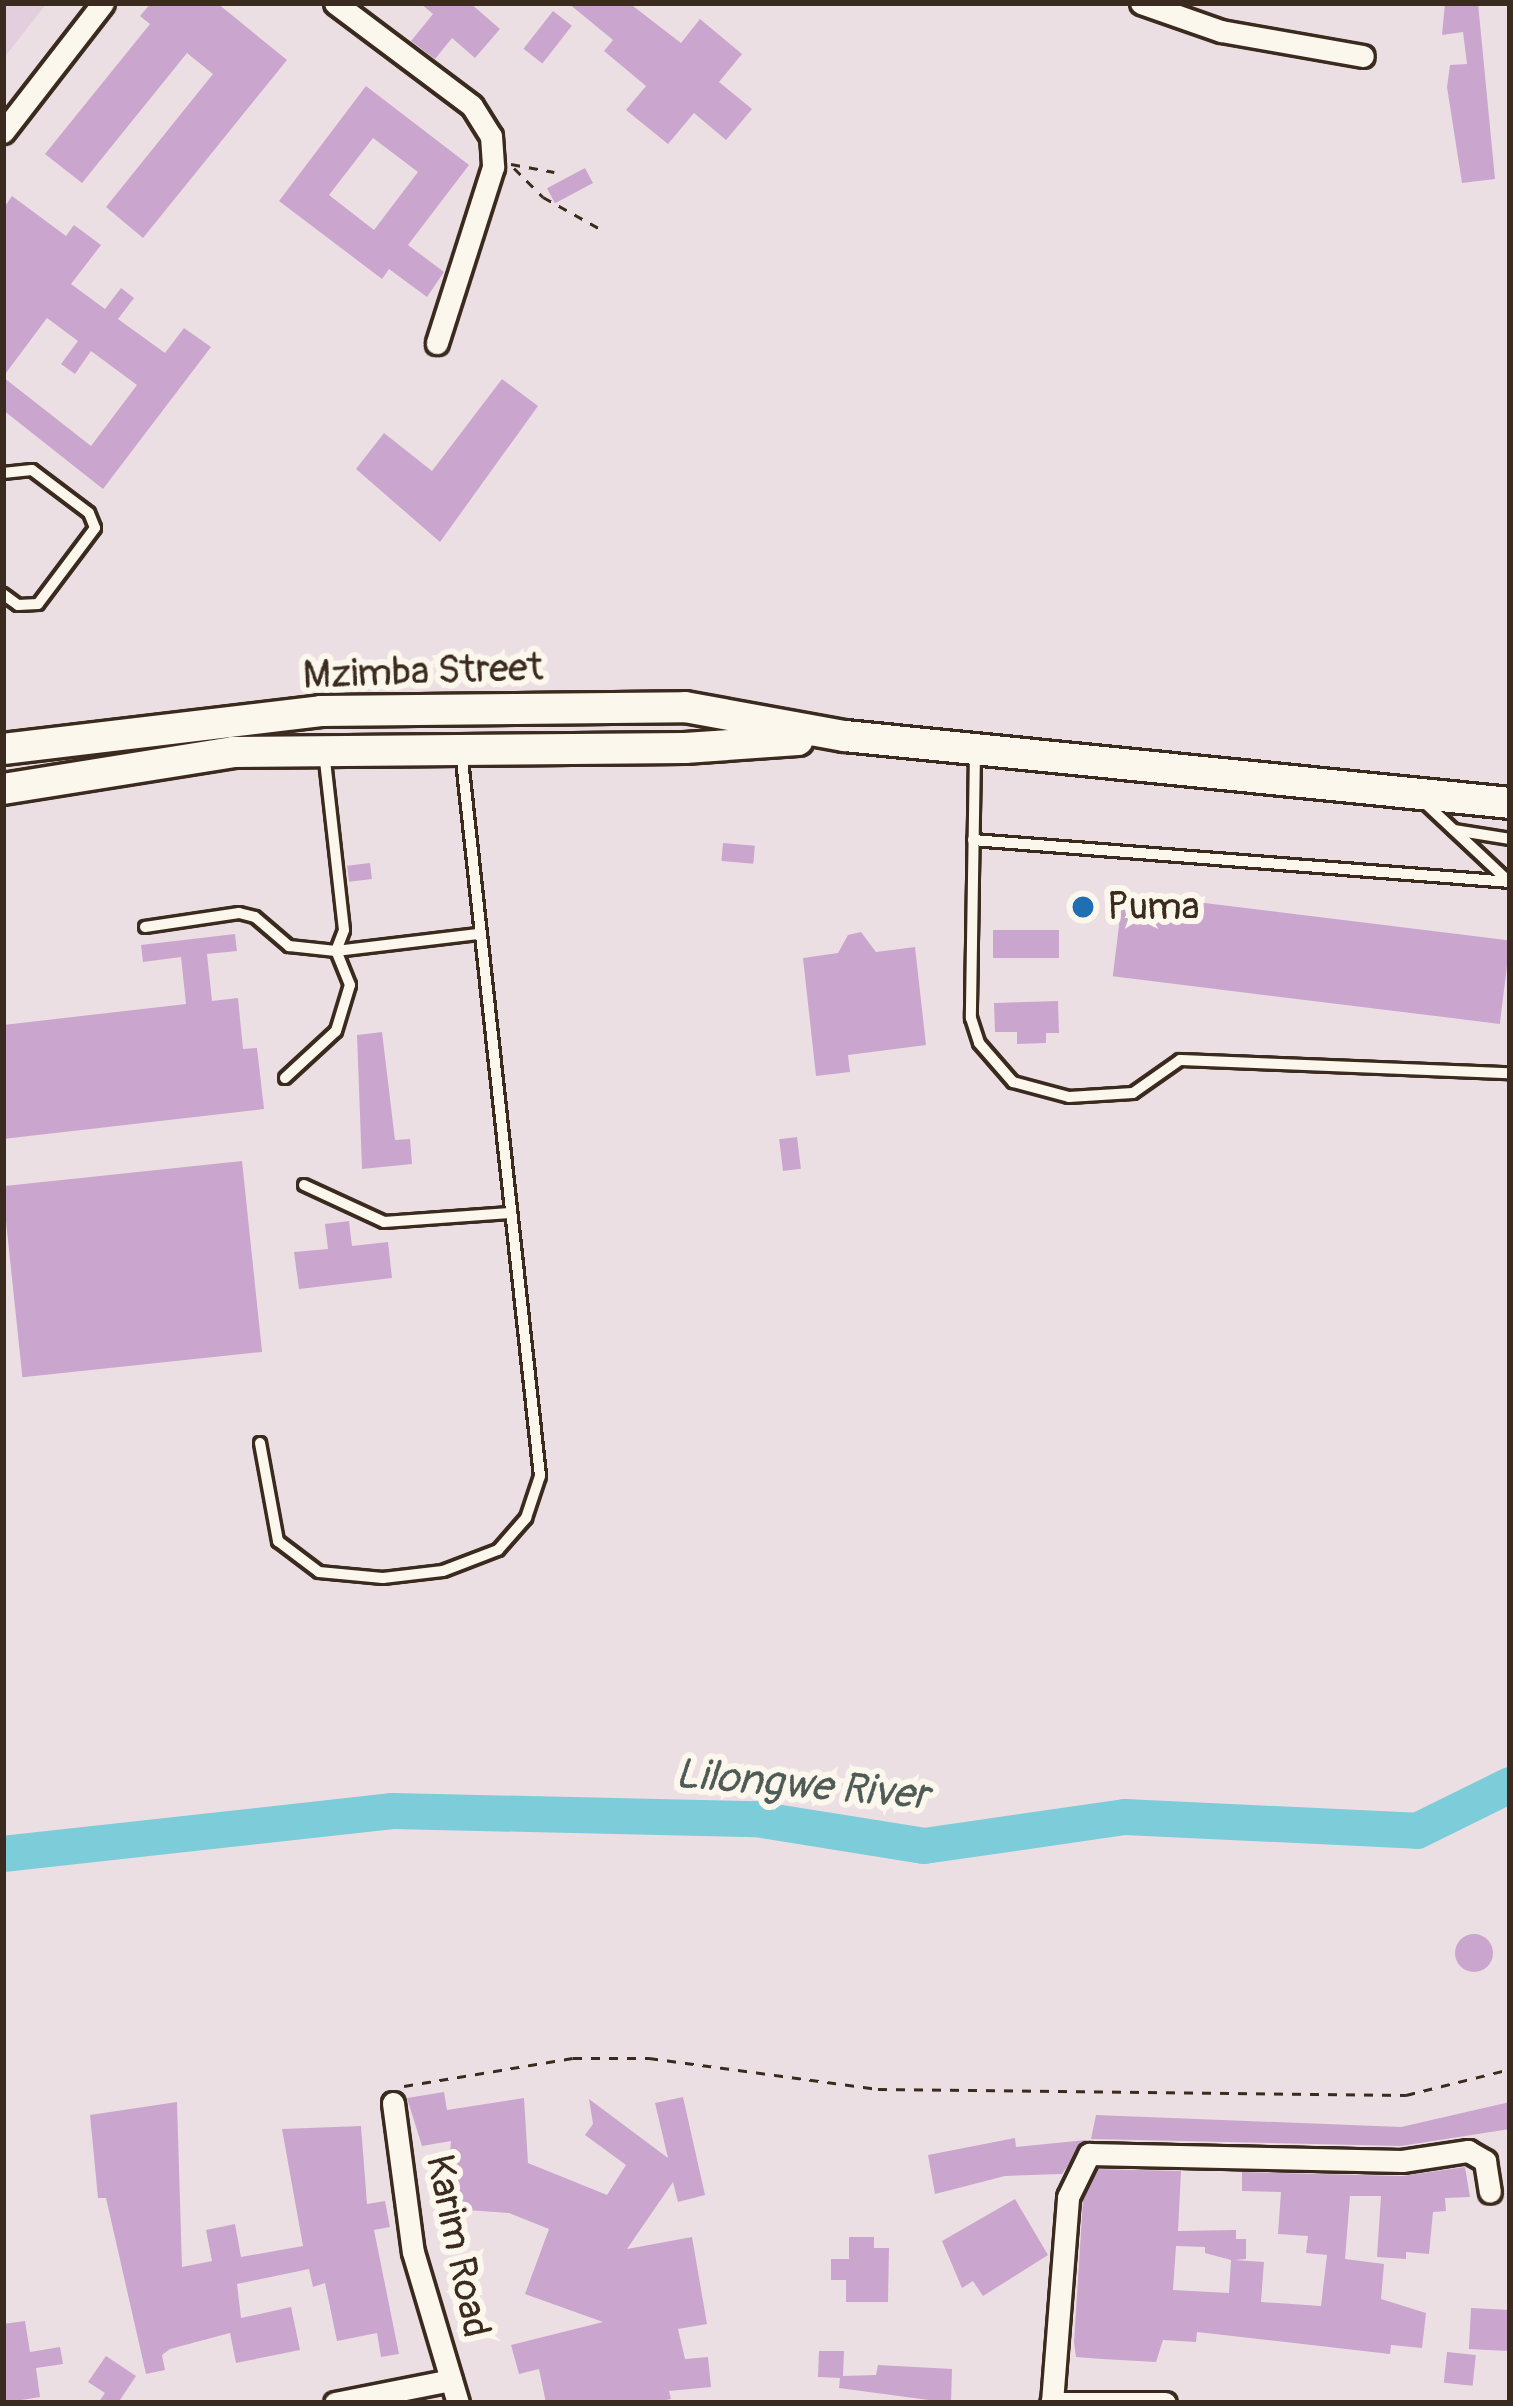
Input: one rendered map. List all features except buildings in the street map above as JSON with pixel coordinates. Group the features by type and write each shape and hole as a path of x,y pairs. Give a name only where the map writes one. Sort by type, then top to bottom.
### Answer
{"street":[{"path":"3,132 103,3"},
{"path":"335,3 472,106 502,158 437,343"},
{"path":"1141,3 1221,31 1364,56"},
{"name":"Mzimba Street","path":"3,749 321,711 458,705 685,707 845,736 1510,802"},
{"name":"Mzimba Street","path":"3,789 232,752 685,748 845,736"},
{"name":"Karim Road","path":"393,2103 413,2252 458,2403"},
{"path":"1165,2403 1052,2403 1068,2198 1089,2154 1402,2161 1468,2151 1485,2162 1490,2192"},
{"path":"335,2403 451,2380"}],"lane":[{"path":"3,473 32,470 89,513 95,528 38,604 18,605 3,594"},
{"path":"260,1443 278,1541 319,1572 383,1578 443,1571 498,1550 526,1518 540,1476 461,748"},
{"path":"285,1078 316,1057 346,1007 350,985 336,951 344,930 324,749"},
{"path":"975,749 971,1018 979,1043 1013,1082 1070,1097 1133,1093 1180,1060 1510,1073"},
{"path":"1413,791 1510,882"},
{"path":"1451,830 1510,839"},
{"path":"973,840 1510,882"},
{"path":"145,927 239,913 255,916 289,946 336,951 478,934"},
{"path":"304,1185 384,1222 510,1213"}],"path":[{"path":"502,158 554,172"},
{"path":"502,158 543,197 602,230"},
{"path":"393,2103 404,2086 573,2058 649,2057 878,2089 1406,2095 1510,2069"}],"shaded area":[{"path":"3,3 47,3 3,59"}],"waterway":[{"name":"Lilongwe River","path":"3,1854 393,1811 756,1819 924,1846 1125,1817 1417,1831 1510,1785"}],"place":[{"name":"Puma","path":"1083,907"}]}
